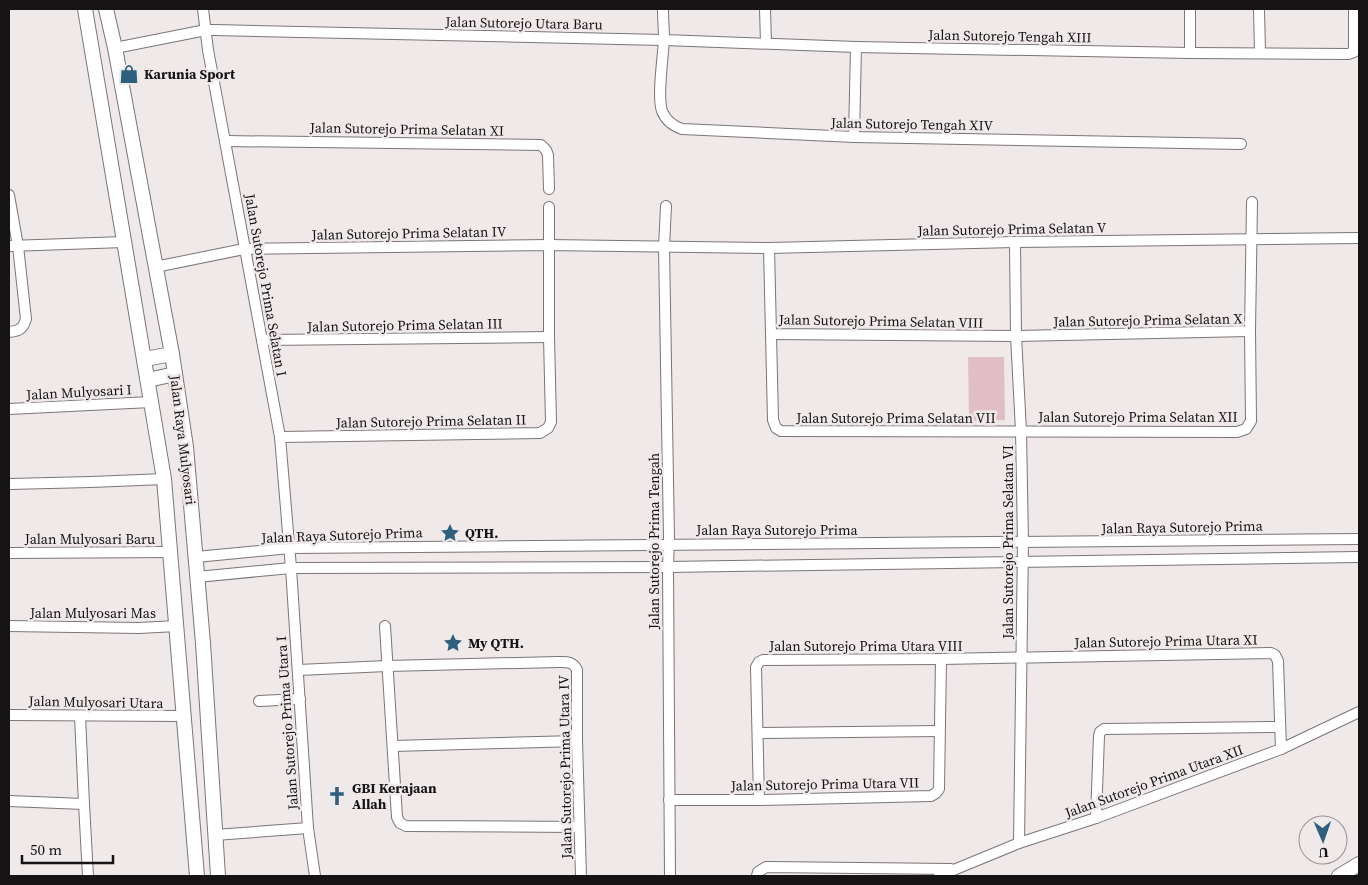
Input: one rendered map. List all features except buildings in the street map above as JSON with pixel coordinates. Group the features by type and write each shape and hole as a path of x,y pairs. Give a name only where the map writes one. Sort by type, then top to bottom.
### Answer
{"main road":[{"name":"Jalan Raya Mulyosari","path":"85,9 164,479 197,876"},
{"name":"Jalan Raya Mulyosari","path":"108,14 172,354 186,447 203,643 218,876"},
{"path":"88,24 108,14"},
{"path":"145,359 172,354"},
{"path":"148,380 175,374"},
{"path":"1339,876 1359,864"}],"street":[{"name":"Jalan Sutorejo Prima Selatan I","path":"203,9 208,50 280,437 292,568"},
{"path":"663,9 664,40"},
{"path":"765,9 766,44"},
{"path":"1190,9 1190,53"},
{"path":"1259,9 1260,53"},
{"name":"Jalan Sutorejo Tengah XIII","path":"664,40 856,47 1348,54 1354,52 1354,9"},
{"name":"Jalan Sutorejo Utara Baru","path":"115,48 206,30 664,40"},
{"name":"Jalan Sutorejo Tengah XIV","path":"664,40 661,108 666,119 674,126 682,129 854,136 1241,144"},
{"path":"854,136 856,47"},
{"name":"Jalan Sutorejo Prima Selatan XI","path":"226,141 541,145 548,155 549,189"},
{"path":"9,194 13,246 26,314 24,326 20,330 9,332"},
{"name":"Jalan Sutorejo Prima Selatan X","path":"1016,336 1250,332 1252,202"},
{"name":"Jalan Sutorejo Prima Tengah","path":"666,206 664,247 669,545 670,876"},
{"path":"548,245 549,207"},
{"name":"Jalan Sutorejo Prima Selatan V","path":"664,247 769,248 1015,242 1359,238"},
{"path":"13,246 124,242"},
{"name":"Jalan Sutorejo Prima Selatan VI","path":"1015,242 1016,336 1021,431 1023,542 1019,843"},
{"name":"Jalan Sutorejo Prima Selatan IV","path":"155,266 244,249 548,245 664,247"},
{"name":"Jalan Sutorejo Prima Selatan II","path":"280,437 543,432 548,428 550,422 548,245"},
{"name":"Jalan Sutorejo Prima Selatan VIII","path":"769,248 772,334 1016,336"},
{"name":"Jalan Sutorejo Prima Selatan XII","path":"1021,431 1237,432 1243,430 1250,425 1252,417 1250,332"},
{"name":"Jalan Sutorejo Prima Selatan VII","path":"772,334 773,420 776,428 781,431 1021,431"},
{"name":"Jalan Sutorejo Prima Selatan III","path":"262,340 549,337"},
{"name":"Jalan Mulyosari I","path":"9,409 151,402"},
{"path":"9,484 164,479"},
{"name":"Jalan Raya Sutorejo Prima","path":"196,557 290,548 1359,538"},
{"name":"Jalan Mulyosari Baru","path":"9,553 171,552"},
{"path":"197,577 292,568 668,567 1359,557"},
{"name":"Jalan Sutorejo Prima Utara I","path":"292,568 308,828 315,876"},
{"name":"Jalan Mulyosari Mas","path":"9,626 138,628 177,626"},
{"path":"385,626 398,821 402,825 579,827"},
{"name":"Jalan Sutorejo Prima Utara XI","path":"1022,658 1273,653 1278,661 1281,749"},
{"name":"Jalan Sutorejo Prima Utara VIII","path":"759,800 756,666 758,662 763,660 1022,658"},
{"name":"Jalan Sutorejo Prima Utara VII","path":"669,800 759,800 930,796 935,794 939,789 941,659"},
{"name":"Jalan Sutorejo Prima Utara IV","path":"387,666 558,662 570,662 574,665 577,670 581,876"},
{"path":"298,670 387,666"},
{"path":"259,701 300,699"},
{"name":"Jalan Sutorejo Prima Utara XII","path":"939,876 1019,843 1096,818 1281,749 1359,712"},
{"name":"Jalan Mulyosari Utara","path":"9,714 184,716"},
{"path":"80,716 88,876"},
{"path":"1096,818 1099,736 1100,732 1104,729 1279,727"},
{"path":"759,733 939,731"},
{"path":"393,746 577,741"},
{"path":"9,801 84,804"},
{"path":"215,835 308,828"},
{"name":"Jalan Sutorejo Prima Utara XII","path":"757,876 758,872 766,867 955,869"}],"shaded area":[{"path":"968,357 1004,357 1005,420 969,421"}],"place":[{"name":"Karunia Sport","path":"129,74"},
{"name":"QTH.","path":"450,533"},
{"name":"My QTH.","path":"453,643"},
{"name":"GBI Kerajaan Allah","path":"337,796"}]}
